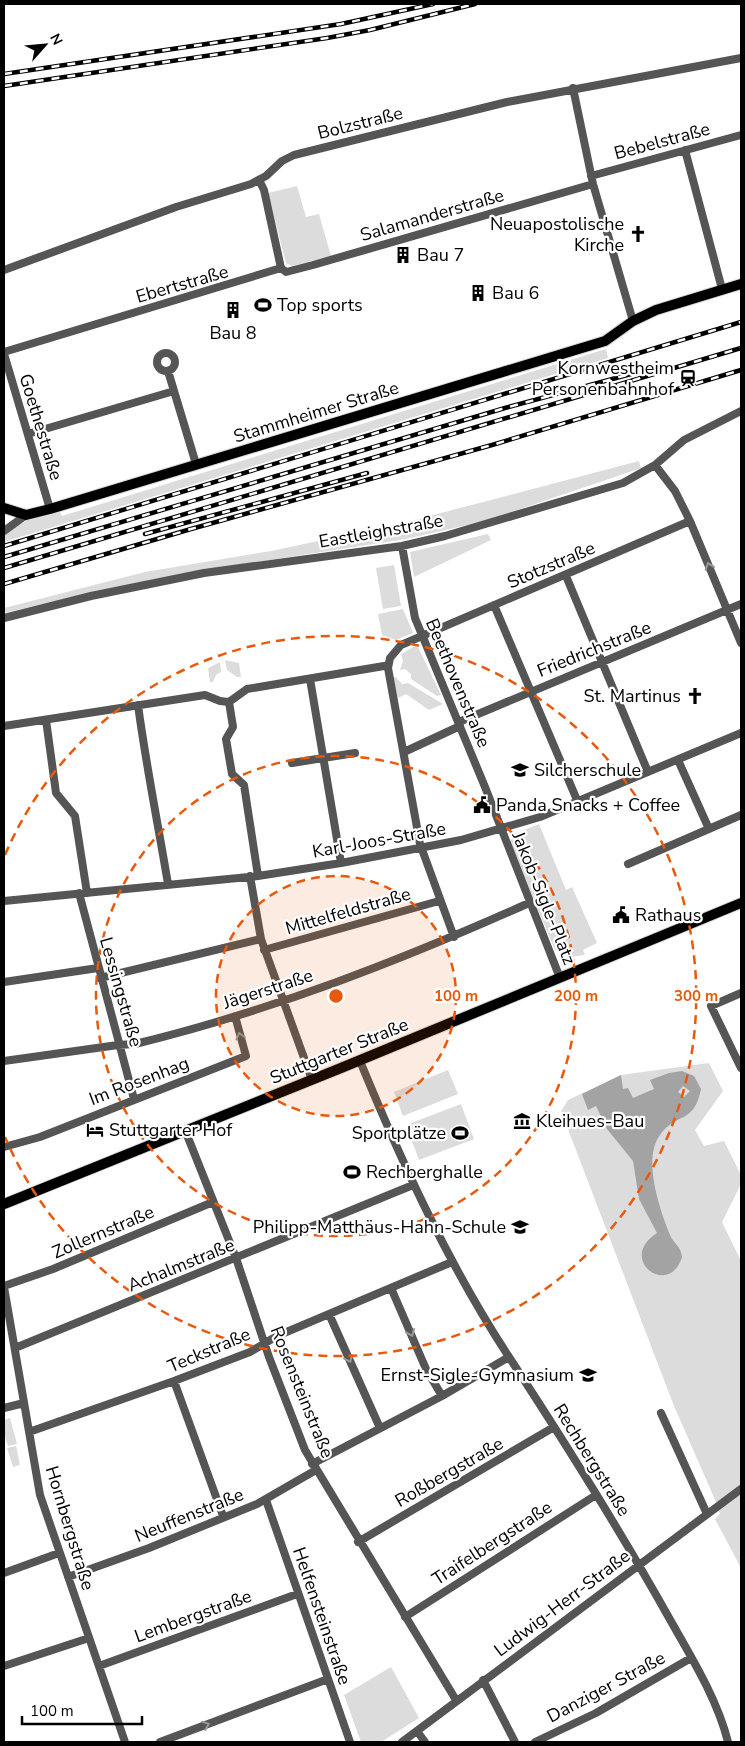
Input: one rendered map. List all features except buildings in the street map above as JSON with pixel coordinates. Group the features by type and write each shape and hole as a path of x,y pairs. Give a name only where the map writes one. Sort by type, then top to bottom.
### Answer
{"main road":[{"name":"Stammheimer Straße","path":"26,515 605,341 633,321 656,310 741,284"},
{"path":"4,508 26,515"},
{"name":"Stuttgarter Straße","path":"4,1212 4,1205 741,903"}],"street":[{"name":"Bolzstraße","path":"4,270 176,207 260,180 294,155 507,102 573,88 741,58"},
{"path":"573,88 592,180 633,321"},
{"name":"Bebelstraße","path":"592,180 684,150 741,135"},
{"path":"684,150 722,289"},
{"path":"260,180 264,190 281,268"},
{"name":"Salamanderstraße","path":"281,268 286,272 321,263 592,180"},
{"name":"Ebertstraße","path":"4,355 281,268"},
{"name":"Goethestraße","path":"4,355 50,509"},
{"path":"168,371 196,464"},
{"path":"28,434 174,391"},
{"name":"Eastleighstraße","path":"4,618 91,596 204,573 402,546 445,536 623,484 655,465 684,440 741,411"},
{"path":"655,465 675,491 690,521 741,643"},
{"path":"4,531 26,515"},
{"name":"Stotzstraße","path":"454,937 439,901 421,847 388,668 390,658 401,645 566,576 690,521"},
{"name":"Beethovenstraße","path":"402,546 415,618 424,636 500,829"},
{"path":"566,576 648,772"},
{"name":"Friedrichstraße","path":"404,752 530,691 741,604"},
{"path":"494,605 577,800"},
{"path":"4,726 206,695 220,701 229,702 247,689 384,666"},
{"path":"310,678 341,863"},
{"path":"229,702 233,727 226,739 232,774 244,785 261,939 282,1002 312,1080"},
{"path":"138,705 148,778 154,796 168,884"},
{"name":"Lessingstraße","path":"46,720 56,793 75,816 83,893 100,978 118,1045 124,1056 134,1099"},
{"name":"Karl-Joos-Straße","path":"4,901 254,876 341,863 461,840 540,816 741,733"},
{"path":"292,763 355,752"},
{"path":"678,760 709,830"},
{"path":"628,864 741,815"},
{"name":"Jakob-Sigle-Platz","path":"500,829 560,978"},
{"name":"Mittelfeldstraße","path":"264,950 439,901"},
{"name":"Jägerstraße","path":"4,1061 143,1042 282,1002 454,937 529,903"},
{"path":"100,978 261,939"},
{"path":"4,982 98,968"},
{"path":"741,993 711,1006 741,1068"},
{"name":"Im Rosenhag","path":"4,1147 40,1136 246,1056 235,1016"},
{"name":"Rechbergstraße","path":"360,1060 414,1185 452,1262 638,1564 691,1658 724,1725 728,1742"},
{"name":"Rosensteinstraße","path":"185,1130 236,1258 302,1442 314,1467 358,1542 456,1700"},
{"name":"Achalmstraße","path":"14,1348 414,1185"},
{"name":"Zollernstraße","path":"4,1286 53,1269 213,1202"},
{"name":"Teckstraße","path":"29,1432 250,1352 265,1343 329,1314 452,1262"},
{"name":"Hornbergstraße","path":"4,1286 40,1495 126,1742"},
{"path":"392,1288 426,1369 442,1396"},
{"path":"329,1314 380,1428"},
{"name":"Neuffenstraße","path":"68,1577 149,1548 223,1516 266,1500 314,1467 380,1428 442,1396 509,1357"},
{"path":"174,1381 223,1516"},
{"path":"4,1408 24,1403"},
{"path":"661,1413 707,1514"},
{"name":"Roßbergstraße","path":"358,1542 554,1428"},
{"name":"Ludwig-Herr-Straße","path":"402,1742 741,1489"},
{"name":"Traifelbergstraße","path":"405,1617 596,1495"},
{"name":"Helfensteinstraße","path":"266,1500 297,1594 350,1742"},
{"path":"4,1573 59,1553"},
{"name":"Lembergstraße","path":"99,1666 297,1594"},
{"path":"4,1666 89,1638"},
{"name":"Danziger Straße","path":"535,1742 596,1713 691,1658"},
{"path":"160,1742 328,1679"},
{"path":"483,1680 516,1742"},
{"path":"417,1731 425,1742"}],"shaded area":[{"path":"297,186 306,217 319,214 331,256 292,266 286,263 268,193"},
{"path":"606,349 608,358 4,542 4,533 28,520 60,512 62,516"},
{"path":"639,461 641,468 485,521 406,539 257,562 90,593 4,613 4,608 145,572 271,551 403,523"},
{"path":"488,534 491,540 414,577 410,552"},
{"path":"394,565 401,606 383,609 376,568"},
{"path":"403,609 413,633 396,640 382,635 378,614"},
{"path":"417,645 441,695 437,696 411,679 411,674 405,669 400,670 403,661 401,654"},
{"path":"225,660 239,663 241,677 237,677 227,670"},
{"path":"220,662 221,672 216,675 213,682 210,682 208,668"},
{"path":"393,677 396,677 402,684 408,683 443,704 429,710 406,694 398,698"},
{"path":"539,824 566,890 572,887 597,943 583,950 585,955 568,957 555,950 510,842 514,834"},
{"path":"709,1063 723,1091 695,1130 704,1146 724,1141 741,1175 741,1184 722,1222 741,1261 741,1568 715,1519 720,1514 716,1502 674,1406 561,1111 568,1100 621,1075"},
{"path":"448,1070 458,1094 403,1116 394,1092"},
{"path":"682,1071 694,1076 701,1089 694,1108 684,1117 666,1128 655,1145 653,1157 654,1185 670,1235 680,1250 682,1257 676,1269 667,1275 658,1275 649,1270 643,1263 642,1254 646,1243 657,1233 639,1199 633,1161 607,1129 596,1106 588,1110 582,1094 621,1075 623,1089 628,1088 633,1098 654,1089 650,1080 669,1073","holes":["683,1086 690,1091 684,1097 678,1092"]},
{"path":"461,1104 474,1139 419,1160 406,1125"},
{"path":"10,1418 17,1444 8,1446 4,1434 4,1420"},
{"path":"16,1446 20,1465 13,1467 7,1448"},
{"path":"391,1667 419,1718 381,1742 361,1742 344,1695"}],"railway":[{"path":"4,74 341,24 433,4"},
{"path":"4,86 327,38 370,30 475,4"},
{"path":"4,546 741,322"},
{"path":"4,568 741,348"},
{"path":"4,584 191,529 492,445 741,370"},
{"path":"4,557 505,408 642,371"},
{"path":"145,534 367,473"}],"place":[{"name":"Neuapostolische Kirche","path":"638,234"},
{"name":"Bau 7","path":"403,255"},
{"name":"Bau 6","path":"478,293"},
{"name":"Top sports","path":"263,305"},
{"name":"Bau 8","path":"233,310"},
{"name":"Kornwestheim Personenbahnhof","path":"688,378"},
{"name":"St. Martinus","path":"695,696"},
{"name":"Silcherschule","path":"520,770"},
{"name":"Panda Snacks + Coffee","path":"482,805"},
{"name":"Rathaus","path":"621,915"},
{"name":"Kleihues-Bau","path":"522,1121"},
{"name":"Stuttgarter Hof","path":"95,1130"},
{"name":"Sportplätze","path":"460,1133"},
{"name":"Rechberghalle","path":"352,1172"},
{"name":"Philipp-Matthäus-Hahn-Schule","path":"520,1227"},
{"name":"Ernst-Sigle-Gymnasium","path":"588,1375"}]}
